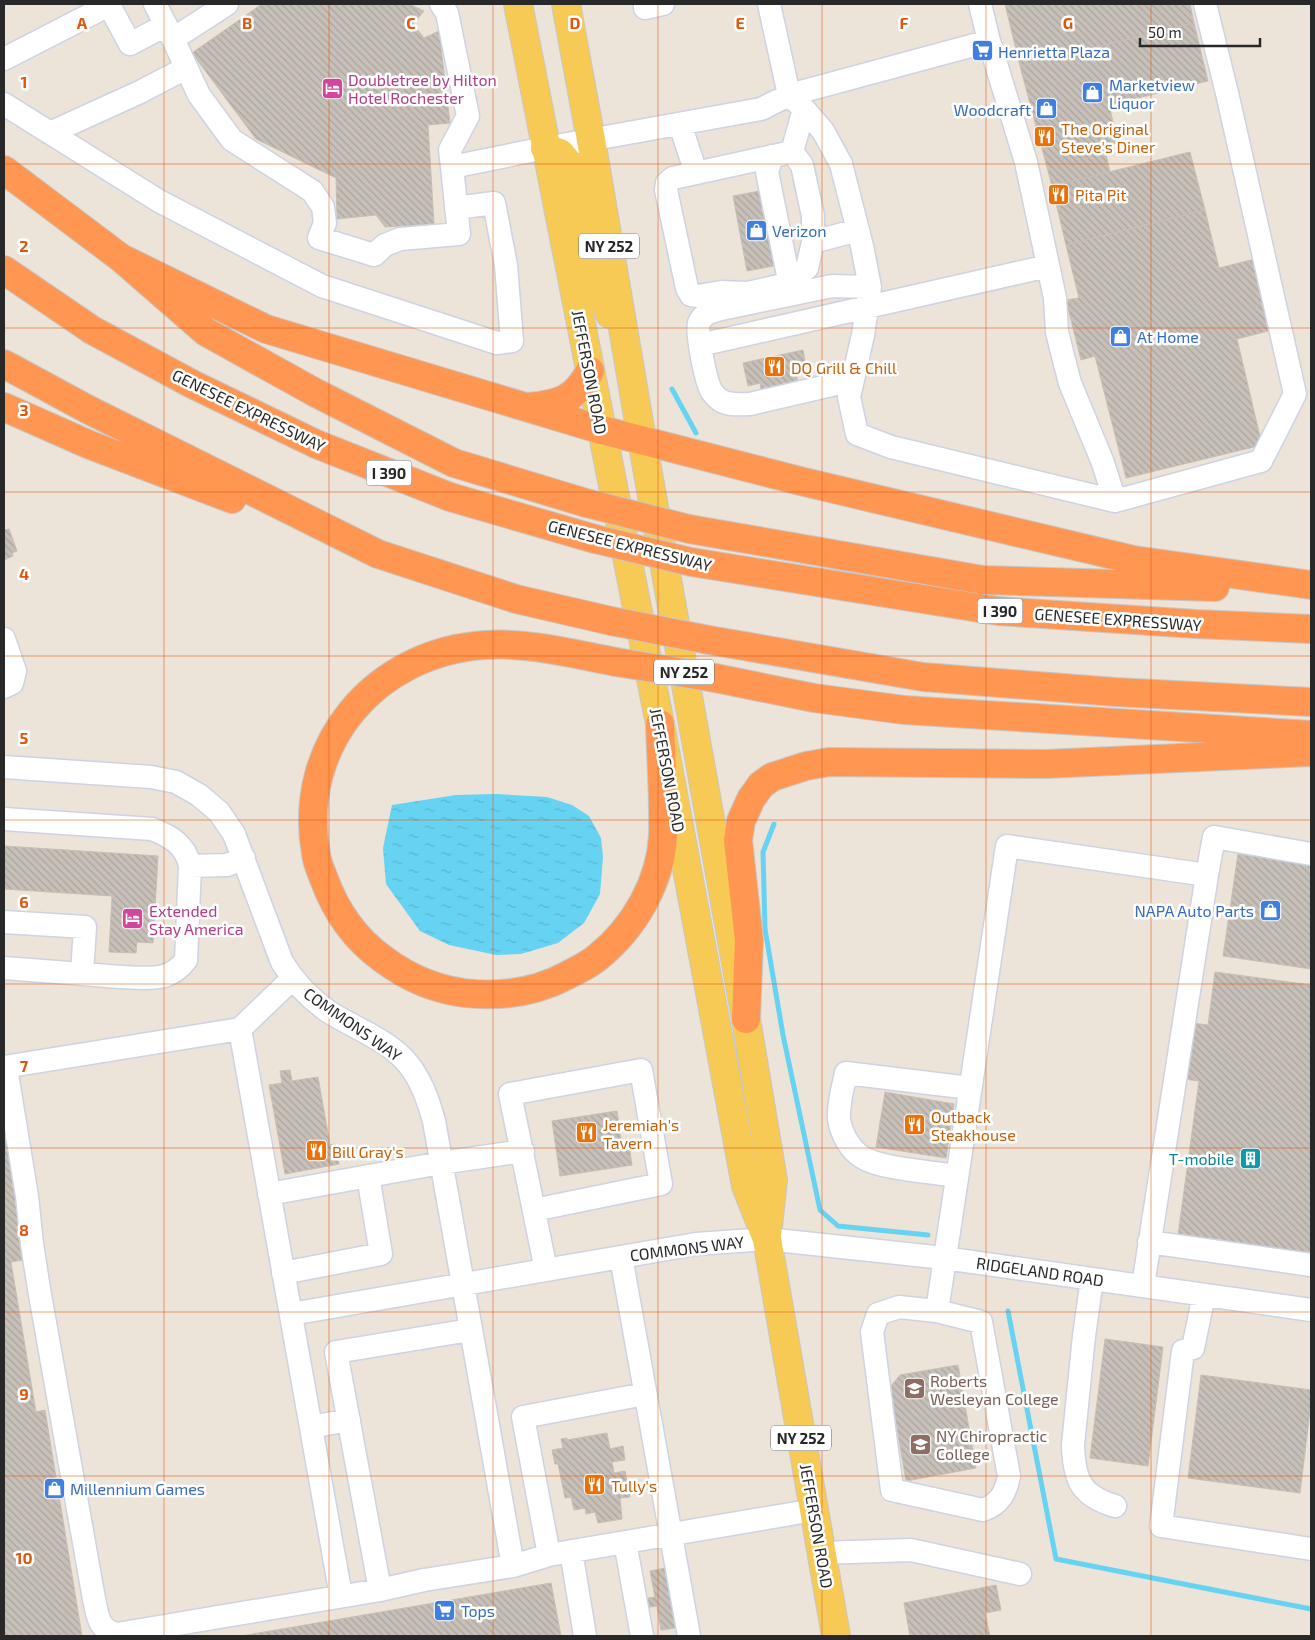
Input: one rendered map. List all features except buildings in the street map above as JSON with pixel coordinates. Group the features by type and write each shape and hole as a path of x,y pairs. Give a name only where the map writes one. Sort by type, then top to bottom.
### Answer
{"highway":[{"path":"4,170 121,258 206,332 316,393 454,463 586,503 689,529 983,580 1311,587"},
{"path":"121,258 266,329 602,430 800,481 1134,560 1311,587"},
{"name":"GENESEE EXPRESSWAY","path":"4,270 92,330 192,384 316,444 450,497 595,539 691,562 998,611 1196,624 1311,629"},
{"path":"4,364 96,414 378,554"},
{"path":"526,407 563,401 576,391 590,371"},
{"path":"4,407 90,445 378,554 516,599 610,621 923,677 1115,692 1311,702"},
{"path":"660,724 663,836 658,868 651,887 635,917 617,939 590,963 552,984 505,995 460,992 437,988 395,968 357,938 343,918 328,889 316,856 313,826 315,792 331,742 347,716 381,682 400,669 422,659 454,650 477,646 517,645 715,678 814,698 904,710 1311,735"},
{"path":"746,1020 749,940 738,840 741,821 751,798 761,785 772,776 796,768 829,762 1046,764 1311,752"}],"main road":[{"name":"JEFFERSON ROAD","path":"518,4 660,724 746,1186 767,1239 836,1636"},
{"name":"JEFFERSON ROAD","path":"566,4 773,1180 767,1239"},
{"path":"545,148 560,153 570,165 593,275 627,352"}],"street":[{"path":"155,4 199,95 232,140 312,191 323,207 325,223 319,238 374,254 385,245 400,239 459,234 450,150 468,116 447,13 441,4"},
{"path":"4,60 110,5 130,44 169,32 227,4"},
{"path":"645,4 645,8 663,4"},
{"path":"769,4 797,102 823,131 841,164 858,230 868,298 863,335 849,397 857,434 891,447 1115,501 1261,461 1295,394 1227,92 1205,4"},
{"path":"980,4 989,41 1026,162 1057,311 1057,332 1065,365 1070,383 1103,463 1115,501"},
{"path":"452,167 797,102 989,41"},
{"path":"50,133 140,92 186,68"},
{"path":"790,280 767,172 782,154 797,102"},
{"path":"4,104 159,201 322,286 497,343 512,342 506,265 494,203 456,208"},
{"path":"680,124 696,173"},
{"path":"782,154 802,165 813,216 813,242 807,268 783,285 748,293 721,292 698,296 691,295 687,288 666,183 673,178 782,154"},
{"path":"813,242 858,230"},
{"path":"700,345 868,298 1048,266"},
{"path":"853,380 750,404 737,405 726,402 719,399 711,391 700,345 699,322 710,312 832,286 868,298"},
{"path":"4,639 15,671 12,683 4,687"},
{"name":"COMMONS WAY","path":"4,767 151,777 176,782 199,795 219,812 234,834 282,962 292,979 309,997 323,1007 390,1047 408,1064 420,1080 427,1097 441,1163 462,1284 696,1244 767,1239"},
{"path":"4,818 152,829 175,840 183,849 190,866 186,960 178,970 164,976 149,978 4,968"},
{"path":"1143,1286 1206,875 1214,837 1311,854"},
{"path":"937,1311 1007,846 1206,875"},
{"path":"190,866 227,865 244,858"},
{"path":"4,922 85,927 82,974"},
{"path":"292,979 240,1029 5,1068 27,1196 38,1280 99,1621 108,1632 117,1634 380,1590 424,1580 514,1566 549,1555 814,1510"},
{"path":"240,1029 341,1596"},
{"path":"534,1210 661,1184 640,1070 510,1094 546,1270"},
{"path":"956,1176 876,1164 861,1157 848,1142 841,1129 840,1107 846,1073 970,1088"},
{"path":"269,1194 441,1163 523,1151"},
{"path":"283,1273 382,1254 368,1176"},
{"name":"RIDGELAND ROAD","path":"767,1239 944,1258 1311,1310"},
{"path":"1150,1242 1311,1265"},
{"path":"621,1257 689,1636"},
{"path":"1092,1279 1073,1445 1074,1459 1083,1488 1097,1500 1115,1506"},
{"path":"291,1314 462,1284 514,1566"},
{"path":"1204,1295 1193,1348 1183,1351 1161,1526 1311,1549"},
{"path":"899,1307 937,1311 981,1322 1009,1476 1002,1498 992,1507 983,1510 892,1490 872,1332 878,1314 899,1307"},
{"path":"380,1590 336,1352 470,1330"},
{"path":"487,1422 645,1394"},
{"path":"523,1417 549,1555"},
{"path":"311,1426 349,1420"},
{"path":"626,1542 642,1636"},
{"path":"821,1553 910,1550 1020,1574"},
{"path":"571,1551 585,1636"}],"water":[{"path":"495,794 547,797 572,805 589,816 601,838 603,857 600,894 584,923 558,943 521,954 496,955 449,945 420,931 386,884 383,848 392,805 456,795"}],"waterway":[{"path":"672,389 696,433"},
{"path":"774,824 763,852 765,929 783,1035 820,1210 838,1226 928,1235"},
{"path":"1008,1311 1056,1559 1311,1609"}],"place":[{"name":"Henrietta Plaza","path":"982,51"},
{"name":"Doubletree by Hilton Hotel Rochester","path":"332,88"},
{"name":"Marketview Liquor","path":"1093,93"},
{"name":"Woodcraft","path":"1047,109"},
{"name":"The Original Steve's Diner","path":"1045,137"},
{"name":"Pita Pit","path":"1059,194"},
{"name":"Verizon","path":"756,230"},
{"name":"At Home","path":"1121,336"},
{"name":"DQ Grill & Chill","path":"775,367"},
{"name":"NAPA Auto Parts","path":"1270,910"},
{"name":"Extended Stay America","path":"133,919"},
{"name":"Outback Steakhouse","path":"915,1125"},
{"name":"Jeremiah's Tavern","path":"587,1133"},
{"name":"Bill Gray's","path":"316,1151"},
{"name":"T-mobile","path":"1250,1158"},
{"name":"Roberts Wesleyan College","path":"914,1389"},
{"name":"NY Chiropractic College","path":"920,1444"},
{"name":"Tully's","path":"595,1485"},
{"name":"Millennium Games","path":"54,1488"},
{"name":"Tops","path":"445,1610"}]}
